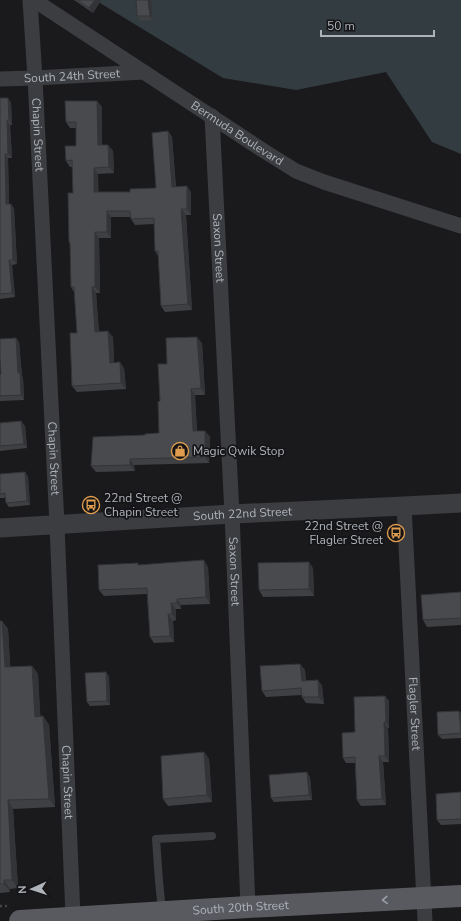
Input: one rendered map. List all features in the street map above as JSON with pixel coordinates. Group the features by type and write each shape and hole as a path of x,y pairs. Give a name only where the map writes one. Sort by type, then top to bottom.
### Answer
{"main road":[{"name":"South 20th Street","path":"20,921 461,896"}],"street":[{"name":"Chapin Street","path":"30,0 57,526 73,917"},
{"name":"Bermuda Boulevard","path":"34,0 296,171 461,226"},
{"name":"South 24th Street","path":"0,79 144,72"},
{"name":"Saxon Street","path":"212,116 232,514 248,907"},
{"name":"South 22nd Street","path":"0,528 57,526 232,514 461,502"},
{"name":"Flagler Street","path":"404,506 425,921"}],"lane":[{"path":"162,912 156,839 212,836"}],"shaded area":[{"path":"95,0 461,0 461,154 432,142 386,72 296,90 223,78"}],"building":[{"path":"77,0 95,0 89,8"},
{"path":"136,0 148,0 150,16 137,16"},
{"path":"0,98 8,98 8,154 5,154 6,204 11,204 13,260 9,260 12,293 0,294"},
{"path":"65,101 97,101 98,145 108,145 109,167 94,168 94,192 130,192 130,189 156,188 152,133 168,131 172,187 187,186 187,209 181,209 188,304 161,306 158,251 155,251 154,218 131,219 130,211 107,211 107,232 95,232 95,287 92,287 95,332 108,331 110,363 120,362 121,383 72,386 70,333 77,333 74,287 71,287 68,193 73,193 72,160 66,161 65,146 76,146 76,122 66,122"},
{"path":"197,337 201,388 191,389 193,431 205,431 205,457 130,459 130,465 91,466 93,437 159,433 158,402 160,401 158,364 167,364 166,338"},
{"path":"16,338 21,395 0,396 0,339"},
{"path":"21,421 24,444 0,446 0,423"},
{"path":"25,472 27,501 6,503 5,493 0,494 0,474"},
{"path":"204,560 206,597 177,599 177,603 171,603 172,614 168,614 170,636 150,637 147,588 99,590 98,565 138,563 138,565"},
{"path":"309,562 309,589 259,590 258,563"},
{"path":"461,592 461,618 423,620 421,595"},
{"path":"0,621 2,621 5,667 32,666 35,717 43,716 49,799 8,800 12,880 4,880 4,884 0,884"},
{"path":"300,664 302,681 318,680 319,697 302,697 301,688 262,691 260,666"},
{"path":"106,672 107,701 87,702 85,673"},
{"path":"385,696 385,756 379,756 382,799 357,800 355,757 343,758 342,733 355,732 354,697"},
{"path":"459,711 461,733 438,735 437,712"},
{"path":"204,752 207,795 163,799 161,756"},
{"path":"307,772 309,795 271,798 269,775"},
{"path":"461,792 461,819 437,820 436,794"}],"place":[{"name":"Magic Qwik Stop","path":"180,451"},
{"name":"22nd Street @ Chapin Street","path":"91,505"},
{"name":"22nd Street @ Flagler Street","path":"396,533"}]}
